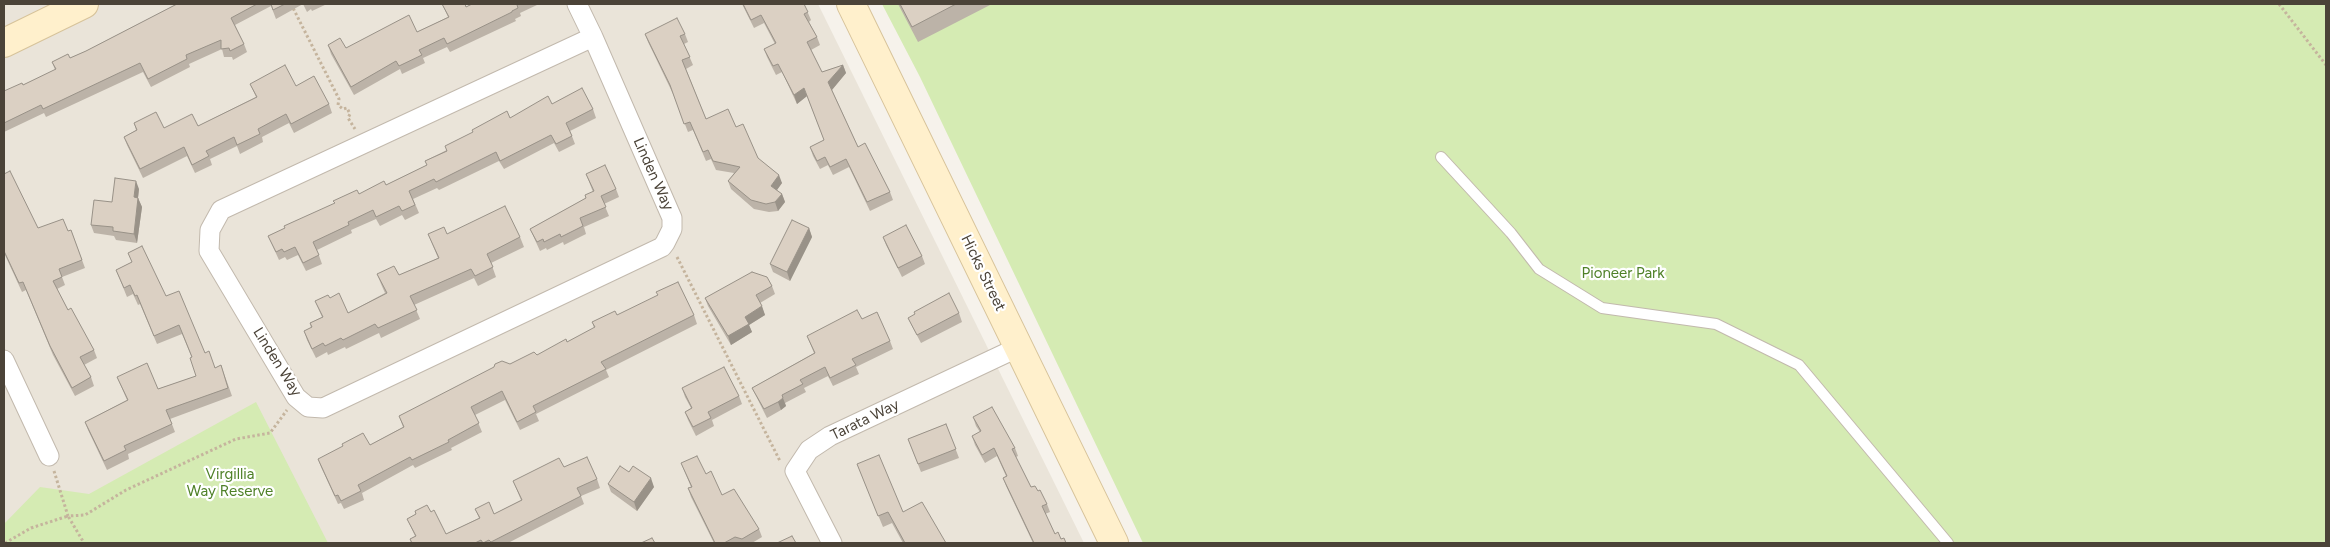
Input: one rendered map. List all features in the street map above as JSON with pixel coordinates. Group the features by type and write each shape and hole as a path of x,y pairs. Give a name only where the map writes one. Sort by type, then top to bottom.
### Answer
{"street":[{"path":"4,43 84,4"},
{"name":"Linden Way","path":"577,4 593,37 672,218 672,229 668,239 662,247 323,408 308,407 296,397 209,251 210,230 220,210 593,37"},
{"name":"Hicks Street","path":"851,4 1114,543"},
{"name":"Tarata Way","path":"795,472 809,450 830,436 1018,347"},
{"path":"4,360 49,456"},
{"path":"795,472 832,543"}],"lane":[{"path":"1441,157 1510,233 1539,269 1602,308 1716,324 1800,366 1948,543"}],"path":[{"path":"291,4 339,99 338,105 343,109 347,108 350,114 348,118 364,144"},
{"path":"2279,4 2326,65"},
{"path":"668,239 781,464 795,472"},
{"path":"5,543 31,528 68,516 85,515 126,490 236,439 270,433 296,397"},
{"path":"49,456 68,516 84,543"}],"shaded area":[{"path":"4,4 818,4 1084,543 4,543"}],"green space":[{"name":"Pioneer Park","path":"882,4 2326,4 2326,543 1143,543 920,77"},
{"name":"Virgillia Way Reserve","path":"256,402 328,543 4,543 4,524 40,487 89,494"}],"building":[{"path":"177,4 257,4 231,18 244,44 230,51 229,48 221,49 221,40 186,55 187,59 148,79 140,63 43,109 41,105 4,123 4,91 22,83 23,85 56,69 52,62 68,54 70,58 86,51"},
{"path":"271,4 285,4 273,10"},
{"path":"442,4 465,4 466,7 472,4 519,4 517,5 518,8 512,12 447,44 444,38 419,50 422,55 399,66 396,61 351,87 328,45 340,38 346,48 409,15 417,32 449,17"},
{"path":"743,4 804,4 808,12 804,14 817,37 807,42 822,72 843,65 828,82 858,147 865,143 890,192 867,202 846,159 830,167 825,157 817,161 810,147 824,140 804,88 794,95 778,64 773,66 764,49 776,43 761,15 751,20"},
{"path":"900,4 956,4 912,27"},
{"path":"677,18 685,34 680,36 690,57 682,60 706,119 728,109 736,127 743,124 758,158 779,175 771,186 782,194 775,202 766,204 751,200 728,181 740,167 713,161 708,150 703,152 690,122 684,124 670,85 645,34"},
{"path":"285,65 296,86 314,76 329,104 291,124 286,114 258,129 260,134 237,145 234,137 206,151 209,156 192,165 184,147 140,169 124,137 137,130 134,123 156,112 164,128 192,114 198,126 257,97 250,84"},
{"path":"582,88 593,109 566,123 572,136 556,144 551,135 500,161 496,152 436,182 434,179 409,191 415,205 402,211 399,206 376,217 373,210 348,222 349,225 313,242 319,255 303,263 295,247 284,252 282,249 276,252 268,236 285,228 284,226 335,203 333,201 357,190 359,194 384,181 386,185 427,165 425,161 447,151 445,146 473,132 472,130 507,111 510,118 548,96 552,104"},
{"path":"605,165 616,189 601,196 606,207 580,218 583,226 561,237 560,234 544,242 543,239 537,242 530,229 586,198 585,195 594,191 586,174"},
{"path":"10,171 38,228 63,219 68,231 71,230 82,260 59,269 62,277 53,281 68,310 71,308 94,350 80,357 91,377 72,388 50,346 23,282 19,283 4,251 4,174"},
{"path":"115,178 136,181 134,197 138,198 134,234 113,231 113,227 91,225 94,200 112,202"},
{"path":"505,206 520,237 487,254 493,267 475,276 471,269 410,296 417,310 378,328 375,324 343,340 341,338 325,346 323,343 312,349 304,331 312,327 310,323 323,317 315,301 328,295 330,298 339,293 348,313 387,293 377,274 394,266 399,275 439,258 428,234 444,227 447,234"},
{"path":"792,220 809,228 787,272 770,264"},
{"path":"906,225 922,256 898,268 883,237"},
{"path":"142,246 166,296 179,291 205,353 209,351 215,368 221,365 228,388 166,410 172,424 124,446 126,450 104,461 85,422 128,400 117,377 147,363 158,389 196,376 190,358 192,357 179,325 154,336 137,295 135,296 130,285 124,288 116,270 132,262 128,253"},
{"path":"752,272 767,277 772,286 756,295 762,306 745,317 749,324 728,336 705,298"},
{"path":"678,282 694,315 601,362 606,369 533,406 536,412 517,422 502,391 471,407 479,423 448,440 449,442 412,460 410,457 358,485 361,491 341,501 338,495 335,496 318,459 343,446 342,444 363,433 370,445 404,427 399,416 494,367 495,364 502,361 510,364 534,352 537,355 566,339 567,342 595,327 592,322 615,311 617,315 658,295 656,292"},
{"path":"949,293 959,313 917,335 908,318 915,314 914,312"},
{"path":"857,310 862,319 877,312 890,341 852,359 856,365 830,378 825,367 800,380 803,384 782,395 783,398 778,402 764,409 752,388 815,353 807,336"},
{"path":"724,367 739,396 708,412 711,418 693,427 685,412 692,408 682,388"},
{"path":"992,407 1015,448 1012,449 1031,487 1035,486 1038,491 1040,490 1047,504 1042,506 1055,534 1058,532 1061,539 1064,538 1066,543 1034,543 1003,478 1007,476 994,448 982,455 972,436 981,431 973,417"},
{"path":"946,424 956,449 918,464 908,439"},
{"path":"879,455 903,512 922,502 946,543 905,543 888,512 878,516 857,464"},
{"path":"697,456 706,474 711,471 722,495 734,489 759,529 742,539 735,537 724,543 715,543 688,488 692,487 681,463"},
{"path":"587,457 597,479 577,488 581,496 491,542 489,540 483,543 481,540 475,543 412,543 410,539 416,536 407,519 416,514 415,511 427,505 431,512 434,510 446,534 480,518 475,509 489,502 494,514 522,500 513,481 559,458 564,467"},
{"path":"620,466 629,472 633,466 651,478 634,502 608,484"},
{"path":"792,536 796,543 777,543"},
{"path":"652,538 655,543 641,543"}]}
